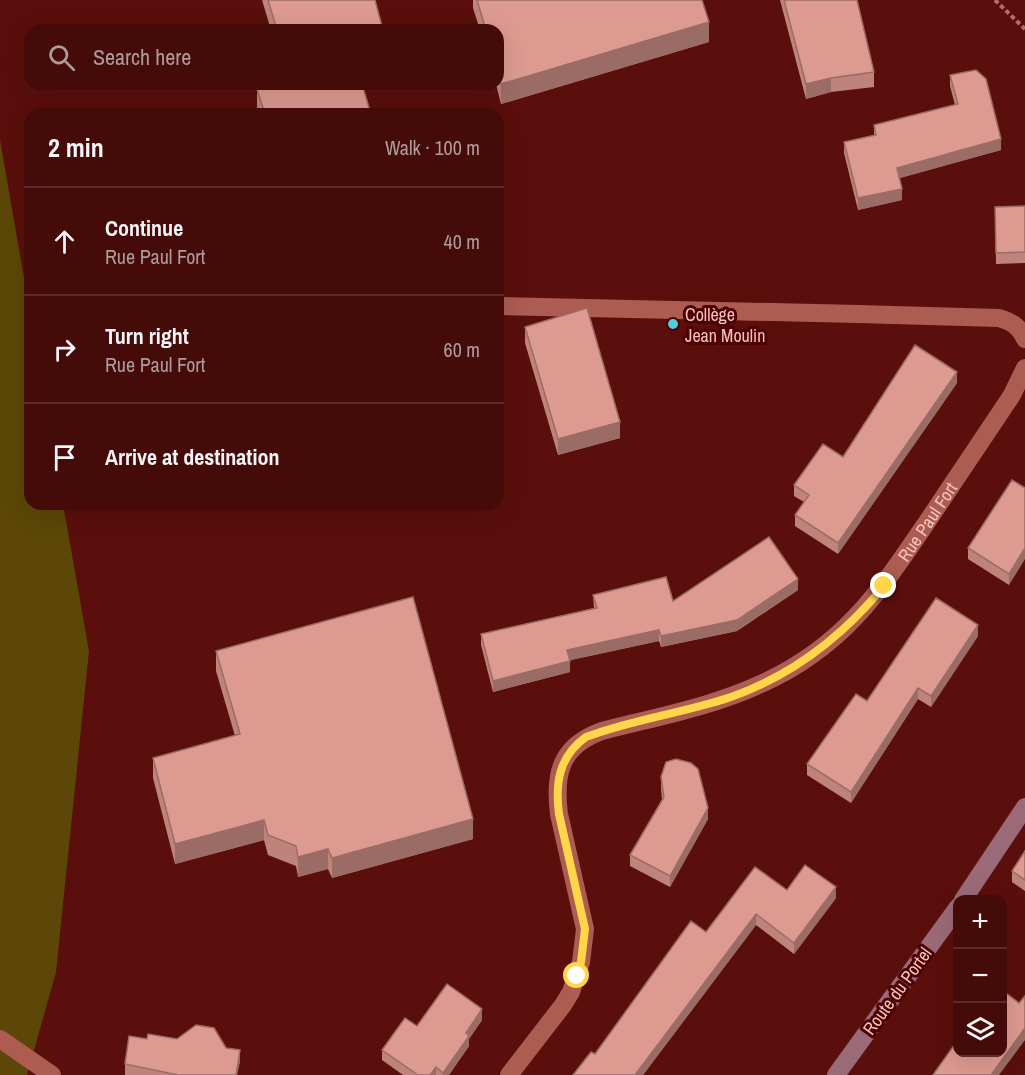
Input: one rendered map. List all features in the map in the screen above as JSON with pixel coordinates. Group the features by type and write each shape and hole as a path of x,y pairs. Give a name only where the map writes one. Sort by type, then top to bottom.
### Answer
{"street":[{"path":"504,306 999,318 1011,322 1020,329 1025,339"},
{"name":"Rue Paul Fort","path":"509,1075 563,1005 571,992 581,962 585,929 557,798 557,782 567,754 575,744 602,731 747,691 782,674 829,642 884,586 1012,395 1025,368"},
{"path":"966,895 1025,807"},
{"name":"Route du Portel","path":"837,1075 953,913"},
{"path":"0,1039 52,1075"}],"path":[{"path":"995,0 1025,29"}],"shaded area":[{"path":"0,140 24,278 24,510 64,510 89,651 56,972 27,1075 0,1075"}],"building":[{"path":"268,0 375,0 381,24 275,24"},
{"path":"477,0 702,0 709,22 504,83 504,24 484,24"},
{"path":"784,0 857,0 874,72 806,84"},
{"path":"976,70 986,79 1001,139 897,168 902,189 858,198 844,142 876,135 874,125 958,104 950,75"},
{"path":"257,90 364,90 369,108 263,108"},
{"path":"1025,206 1025,252 996,253 995,207"},
{"path":"587,308 620,422 558,439 525,327"},
{"path":"915,345 957,372 838,543 795,515 809,495 794,485 823,444 843,457"},
{"path":"1012,480 1025,488 1025,548 1009,574 968,548"},
{"path":"769,537 798,579 737,620 661,636 659,630 567,650 570,661 493,681 481,634 597,608 593,595 666,577 673,601"},
{"path":"413,597 473,819 332,858 328,849 298,857 296,846 268,835 264,820 175,844 153,758 240,734 216,651"},
{"path":"936,598 978,625 931,696 918,688 851,792 807,764 856,694 867,701"},
{"path":"676,759 691,763 698,769 708,808 670,876 630,855 664,797 661,777 666,762"},
{"path":"1025,851 1025,880 1012,871"},
{"path":"805,865 836,887 794,943 756,914 635,1075 573,1075 591,1052 595,1054 691,921 706,932 755,867 787,890"},
{"path":"447,984 482,1009 466,1033 469,1036 443,1073 436,1067 430,1075 418,1075 382,1050 405,1018 417,1026"},
{"path":"1007,994 1019,1003 1025,996 1025,1028 1007,1053"},
{"path":"196,1025 214,1028 226,1048 240,1050 236,1075 178,1075 125,1064 129,1036 147,1039 148,1034 177,1039"},
{"path":"953,1047 953,1057 1004,1057 991,1075 933,1075"}],"place":[{"name":"Collège Jean Moulin","path":"673,324"}],"route":[{"path":"577,976 585,929 557,798 557,782 567,754 575,744 602,731 730,697 782,674 821,649 854,619 884,586"}]}
